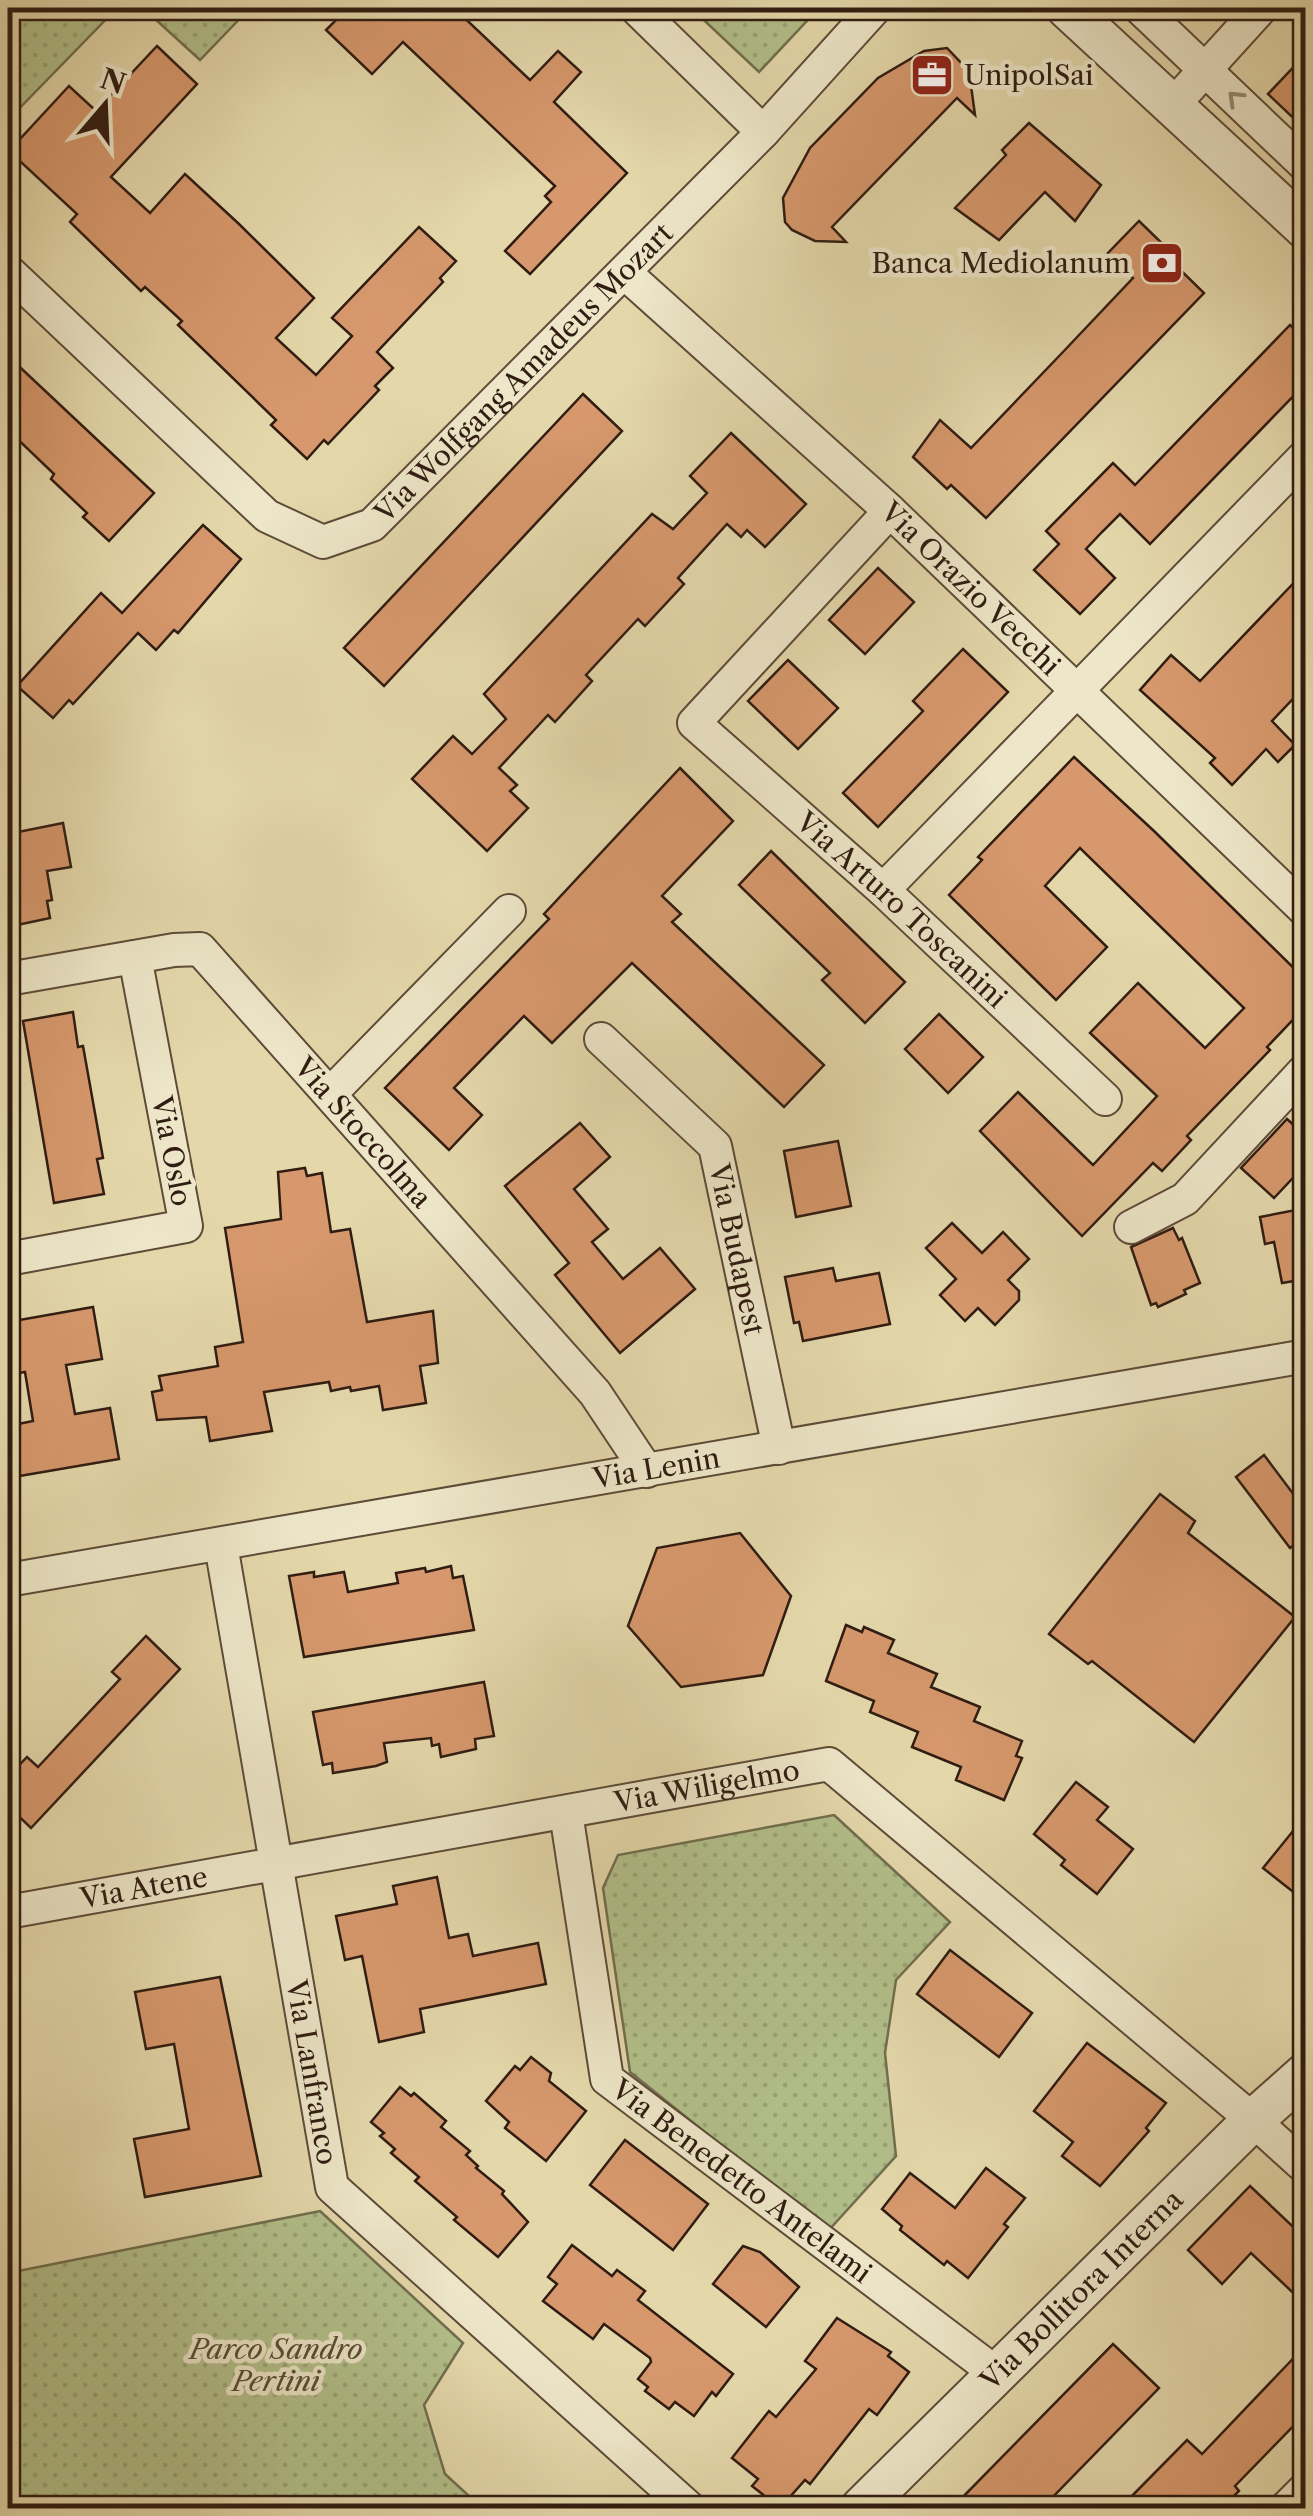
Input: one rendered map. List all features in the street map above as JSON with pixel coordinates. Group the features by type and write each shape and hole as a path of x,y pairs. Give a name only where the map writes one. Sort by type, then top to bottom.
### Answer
{"street":[{"path":"636,8 764,132"},
{"name":"Via Wolfgang Amadeus Mozart","path":"8,271 267,516 323,542 372,524 764,132 875,8"},
{"path":"1066,8 1306,229"},
{"path":"1140,8 1306,166"},
{"path":"1174,104 1261,8"},
{"name":"Via Orazio Vecchi","path":"625,274 890,511 1306,911"},
{"path":"883,890 1306,456"},
{"name":"Via Arturo Toscanini","path":"890,511 694,723 883,890 1105,1099"},
{"path":"330,1093 509,911"},
{"name":"Via Stoccolma","path":"8,979 200,949 595,1394 648,1471"},
{"name":"Via Oslo","path":"8,1259 186,1226 135,958"},
{"name":"Via Budapest","path":"602,1039 715,1146 779,1448"},
{"path":"1132,1227 1184,1198 1306,1069"},
{"name":"Via Lenin","path":"8,1580 1306,1356"},
{"name":"Via Lanfranco","path":"221,1545 332,2187 689,2508"},
{"name":"Via Wiligelmo","path":"278,1864 829,1764 1253,2120"},
{"name":"Via Benedetto Antelami","path":"566,1813 607,2080 996,2373"},
{"name":"Via Atene","path":"8,1912 278,1864"},
{"name":"Via Bollitora Interna","path":"861,2508 1253,2120 1306,2073"},
{"path":"1253,2120 1306,2168"},
{"path":"1286,2508 1306,2488"}],"green space":[{"path":"20,8 117,8 8,120 8,21"},
{"path":"143,8 250,8 200,60"},
{"path":"691,8 819,8 759,72"},
{"path":"834,1815 950,1922 896,1980 885,2053 896,2156 828,2231 630,2072 603,1888 618,1855"},
{"name":"Parco Sandro Pertini","path":"320,2211 463,2343 424,2405 445,2474 482,2508 8,2508 8,2273"}],"building":[{"path":"348,8 454,8 530,80 558,51 581,72 554,102 627,173 530,274 505,251 551,202 545,196 555,186 403,42 372,74 326,30"},
{"path":"157,46 197,84 111,177 150,213 185,174 239,224 314,298 276,338 316,375 352,336 332,318 419,227 456,261 440,278 443,282 377,352 393,368 375,386 379,390 328,444 324,440 307,459 271,425 276,420 178,325 182,321 145,287 141,291 70,222 77,214 9,151 69,86 96,111"},
{"path":"947,48 970,78 975,115 957,98 832,227 846,242 815,241 792,230 785,222 783,198 810,148 878,78 924,51"},
{"path":"1306,54 1306,130 1268,94"},
{"path":"1029,123 1101,185 1075,221 1045,192 999,240 955,208 1006,155 1002,150"},
{"path":"1139,221 1172,253 1168,258 1204,293 986,518 913,457 940,420 971,448 1062,353 1133,278 1108,253"},
{"path":"1290,325 1306,340 1306,383 1150,544 1120,514 1102,532 1086,549 1115,578 1080,614 1034,570 1059,544 1046,531 1113,463 1135,485"},
{"path":"8,356 154,493 109,541 83,517 87,513 51,479 54,474 8,430"},
{"path":"583,394 622,431 384,686 344,648"},
{"path":"731,433 806,504 765,547 747,530 741,537 727,524 678,578 684,584 645,626 638,619 586,675 592,681 555,722 548,715 499,768 517,785 510,791 528,808 487,851 412,779 453,736 472,754 506,719 484,694 652,514 673,529 707,493 690,476"},
{"path":"203,525 241,559 178,633 174,630 156,650 138,633 73,704 69,700 53,718 17,686 101,593 122,613"},
{"path":"878,568 914,602 865,654 829,620"},
{"path":"1306,570 1306,685 1272,721 1295,745 1278,762 1266,749 1232,785 1210,763 1215,758 1140,690 1171,655 1200,681"},
{"path":"963,649 1008,692 878,827 843,793 923,711 913,701"},
{"path":"788,660 838,708 798,749 748,701"},
{"path":"1074,757 1306,980 1306,1006 1267,1047 1270,1050 1187,1136 1191,1140 1162,1171 1153,1163 1082,1236 980,1131 1018,1092 1093,1165 1157,1096 1090,1033 1138,983 1205,1048 1244,1008 1080,848 1045,886 1107,947 1056,1000 949,895 982,860 978,857"},
{"path":"680,768 733,821 662,896 681,914 672,922 824,1065 784,1107 632,963 552,1043 524,1016 454,1088 482,1115 449,1150 385,1088 549,919 544,914"},
{"path":"63,823 71,867 47,871 52,900 47,901 50,918 8,927 8,834"},
{"path":"771,851 905,982 865,1023 822,980 830,973 739,885"},
{"path":"73,1012 103,1158 97,1159 104,1194 54,1203 23,1021"},
{"path":"939,1014 983,1057 948,1093 905,1049"},
{"path":"1287,1119 1306,1136 1306,1164 1274,1198 1241,1168"},
{"path":"580,1123 610,1157 574,1189 608,1229 592,1242 623,1279 660,1248 695,1289 620,1353 555,1275 569,1263 505,1186"},
{"path":"838,1141 851,1206 796,1217 784,1151"},
{"path":"305,1168 307,1176 322,1173 331,1232 350,1229 367,1322 433,1311 438,1363 420,1366 426,1403 383,1410 379,1386 331,1391 329,1382 264,1392 272,1431 210,1441 206,1417 157,1420 152,1392 162,1390 159,1376 218,1366 215,1347 243,1342 225,1228 281,1219 278,1172"},
{"path":"1306,1208 1306,1279 1282,1283 1274,1242 1265,1244 1260,1217"},
{"path":"952,1223 982,1253 1003,1232 1029,1259 1008,1280 1019,1291 1019,1300 995,1325 978,1308 965,1321 940,1295 956,1279 926,1248"},
{"path":"1173,1228 1179,1240 1182,1238 1200,1283 1158,1307 1156,1303 1151,1305 1131,1247"},
{"path":"833,1268 836,1281 879,1273 890,1324 803,1341 799,1322 794,1323 785,1277"},
{"path":"93,1307 102,1359 66,1365 75,1414 110,1408 119,1459 8,1478 8,1426 33,1421 25,1372 8,1375 8,1322"},
{"path":"1264,1455 1306,1511 1306,1536 1290,1548 1236,1477"},
{"path":"1160,1494 1195,1521 1188,1533 1295,1617 1194,1742 1092,1661 1088,1664 1049,1634"},
{"path":"740,1533 791,1596 763,1675 681,1687 628,1626 657,1548"},
{"path":"451,1566 453,1578 463,1576 474,1630 304,1657 289,1576 344,1572 348,1592 398,1583 396,1573"},
{"path":"846,1625 862,1632 864,1627 894,1640 888,1653 937,1674 931,1687 980,1707 974,1721 1022,1741 1016,1756 1022,1758 1004,1800 956,1780 961,1767 912,1747 918,1732 870,1712 874,1701 826,1681"},
{"path":"146,1636 180,1669 31,1828 8,1806 8,1777 27,1757 38,1767 120,1679 112,1672"},
{"path":"484,1682 494,1736 475,1739 476,1749 441,1757 439,1744 432,1746 431,1738 384,1743 387,1762 376,1766 333,1773 332,1763 323,1765 313,1712"},
{"path":"1076,1782 1108,1807 1097,1820 1133,1849 1097,1894 1061,1865 1065,1860 1034,1834"},
{"path":"1306,1815 1306,1902 1263,1868"},
{"path":"437,1877 449,1938 468,1934 473,1956 538,1943 546,1984 420,2009 424,2032 379,2042 362,1956 345,1960 336,1916 397,1904 393,1886"},
{"path":"950,1950 1032,2013 999,2057 917,1994"},
{"path":"220,1977 261,2176 145,2197 134,2139 189,2129 174,2044 146,2049 135,1992"},
{"path":"1087,2043 1166,2103 1146,2128 1149,2131 1100,2186 1062,2156 1073,2142 1034,2111"},
{"path":"531,2057 551,2073 549,2081 586,2111 546,2161 505,2128 509,2122 486,2101 515,2066 520,2070"},
{"path":"400,2087 411,2096 414,2093 446,2121 441,2127 470,2151 466,2155 476,2168 504,2191 502,2194 528,2222 498,2257 415,2181 419,2177 391,2153 395,2149 371,2122"},
{"path":"625,2140 708,2204 673,2250 590,2185"},
{"path":"986,2168 1025,2198 968,2278 947,2261 944,2265 900,2230 902,2226 882,2209 910,2173 955,2208"},
{"path":"1250,2186 1306,2239 1306,2305 1251,2253 1222,2284 1188,2250"},
{"path":"572,2245 612,2276 617,2270 645,2291 638,2300 733,2374 716,2396 712,2392 694,2416 675,2402 669,2409 645,2391 648,2387 638,2379 650,2358 604,2324 593,2339 543,2301 557,2284 548,2277"},
{"path":"743,2246 760,2252 799,2287 766,2327 713,2284"},
{"path":"837,2318 891,2352 888,2356 909,2372 877,2415 869,2409 810,2484 805,2480 780,2508 752,2486 758,2479 732,2458 769,2411 776,2417 816,2369 805,2361"},
{"path":"1113,2344 1159,2388 1042,2508 952,2508"},
{"path":"1306,2345 1306,2413 1235,2486 1239,2491 1222,2508 1120,2508 1187,2440 1202,2454"}],"place":[{"name":"UnipolSai","path":"932,75"},
{"name":"Banca Mediolanum","path":"1162,263"}]}
